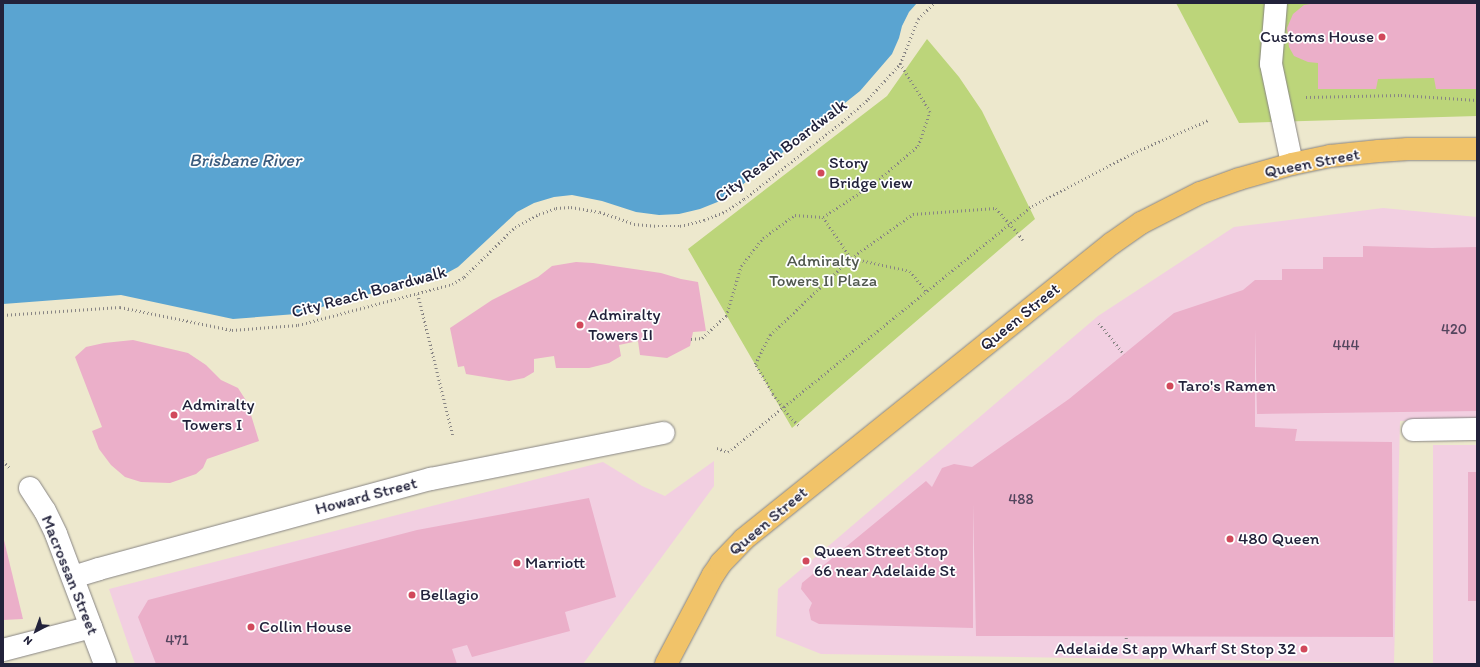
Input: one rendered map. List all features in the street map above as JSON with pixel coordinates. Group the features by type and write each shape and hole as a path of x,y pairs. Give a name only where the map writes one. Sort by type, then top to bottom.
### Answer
{"main road":[{"name":"Queen Street","path":"666,664 713,575 721,563 744,539 1099,254 1141,223 1179,203 1239,179 1292,164 1330,156 1379,151 1408,149 1477,149"}],"street":[{"path":"1276,3 1271,64 1292,164"},
{"path":"1413,430 1477,429"},
{"name":"Howard Street","path":"73,577 99,568 431,479 663,433"},
{"name":"Macrossan Street","path":"30,488 45,511 56,534 105,664"},
{"path":"3,650 91,627"}],"path":[{"name":"City Reach Boardwalk","path":"3,315 120,307 232,330 298,326 452,284 464,277 515,227 538,214 556,208 571,207 600,212 634,224 658,226 680,226 704,220 726,211 842,122 868,99 900,64 918,19 934,3"},
{"path":"691,339 702,338 726,316 742,266 763,238 795,215 823,217 873,184 918,146 930,112 900,64"},
{"path":"1278,98 1401,95 1477,100"},
{"path":"717,448 728,452 1032,206 1133,153 1208,120"},
{"path":"799,426 773,394 755,364 770,335 851,258 913,214 996,208 1023,240"},
{"path":"823,217 851,258 910,271 927,292"},
{"path":"418,294 453,435"},
{"path":"1099,323 1124,354"},
{"path":"1126,637 1126,643"}],"shaded area":[{"path":"1383,208 1477,217 1477,419 1400,421 1394,663 821,654 776,636 778,589 1098,316 1234,227"},
{"path":"1433,445 1477,445 1477,664 1433,664"},
{"path":"714,461 714,486 583,664 135,664 109,589 603,462 642,486 665,496"}],"green space":[{"path":"1176,3 1477,3 1477,116 1239,123"},
{"name":"Admiralty Towers II Plaza","path":"927,39 959,77 982,111 1035,219 792,428 688,249 887,96"}],"water":[{"name":"Brisbane River","path":"3,3 917,3 909,12 902,26 899,38 892,54 860,91 720,201 700,209 679,214 659,215 636,212 602,201 572,195 554,197 534,203 517,212 458,267 447,273 296,314 233,319 121,295 3,304"}],"building":[{"name":"Customs House","path":"1317,3 1477,3 1477,89 1436,89 1434,78 1378,79 1376,89 1318,89 1318,63 1308,62 1294,56 1289,47 1287,28 1293,14 1304,5"},
{"path":"1363,246 1432,248 1477,247 1477,411 1257,414 1255,329 1255,427 1297,429 1295,441 1392,442 1393,637 976,636 973,504 973,628 819,624 811,620 809,610 812,603 801,589 802,583 926,481 932,487 942,468 954,464 972,467 1069,399 1174,313 1243,290 1255,280 1282,280 1282,269 1323,269 1323,257 1363,257"},
{"name":"Admiralty Towers II","path":"576,262 661,273 698,282 706,331 693,332 690,346 667,358 640,355 638,341 619,345 621,356 609,363 589,368 556,368 554,356 534,359 534,372 524,378 509,381 466,374 464,366 458,367 450,328 492,300 538,277 552,266"},
{"name":"Admiralty Towers I","path":"133,340 188,353 206,365 221,380 238,388 247,402 259,441 207,459 203,468 196,474 170,483 141,482 125,477 111,465 99,449 92,431 102,427 75,357 86,347 104,343"},
{"path":"1468,472 1477,472 1477,601 1468,601"},
{"path":"589,498 616,597 565,612 570,631 472,657 467,645 452,649 457,664 156,664 138,617 148,600 417,530"},
{"path":"4,540 23,619 3,620"}],"place":[{"name":"Customs House","path":"1382,37"},
{"name":"Story Bridge view","path":"821,173"},
{"name":"Admiralty Towers II","path":"580,325"},
{"name":"Taro's Ramen","path":"1170,386"},
{"name":"Admiralty Towers I","path":"174,415"},
{"name":"480 Queen","path":"1230,539"},
{"name":"Queen Street Stop 66 near Adelaide St","path":"806,561"},
{"name":"Marriott","path":"517,563"},
{"name":"Bellagio","path":"412,595"},
{"name":"Collin House","path":"251,627"},
{"name":"Adelaide St app Wharf St Stop 32","path":"1304,649"}]}
